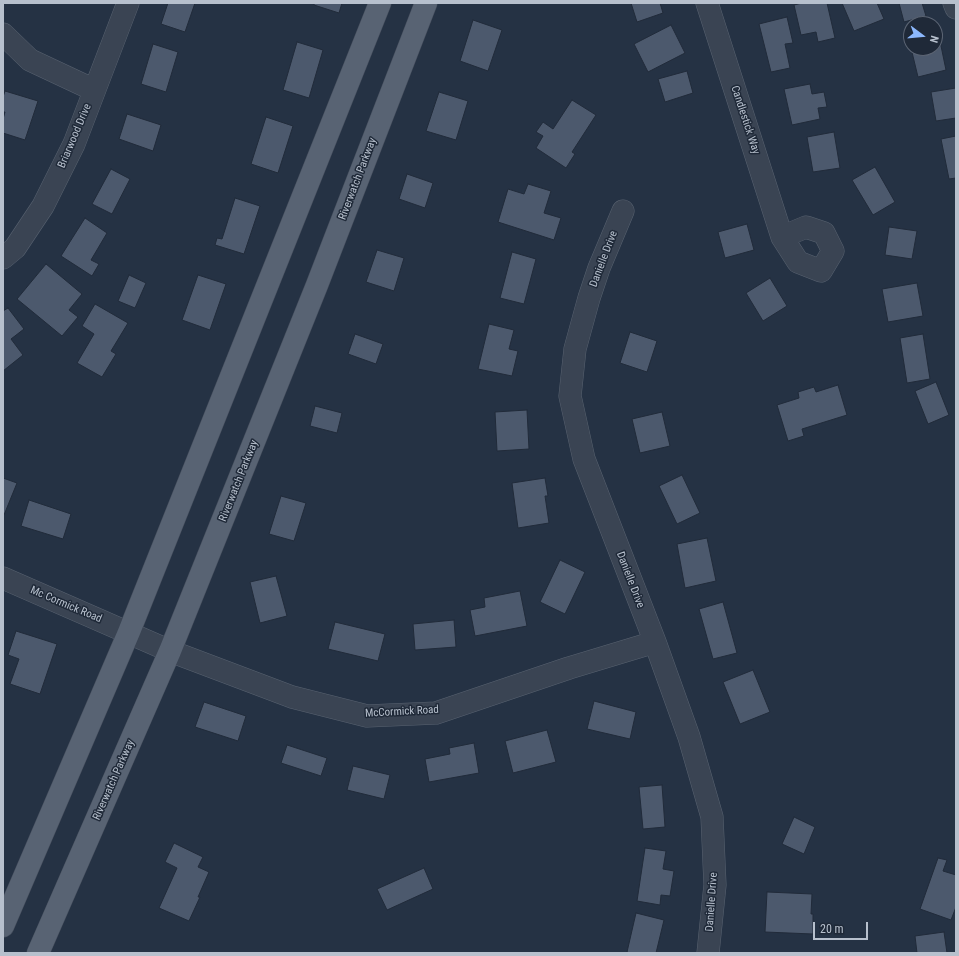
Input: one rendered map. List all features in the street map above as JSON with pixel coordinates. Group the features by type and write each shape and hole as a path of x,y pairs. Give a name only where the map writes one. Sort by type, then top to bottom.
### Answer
{"main road":[{"path":"3,926 129,632 380,3"},
{"name":"Riverwatch Parkway","path":"38,953 170,651 317,285 426,3"}],"street":[{"name":"Briarwood Drive","path":"3,258 15,248 43,206 74,144 128,3"},
{"name":"Candlestick Way","path":"709,3 782,237"},
{"path":"954,3 956,8"},
{"path":"3,34 30,60 94,90"},
{"name":"Danielle Drive","path":"623,211 599,268 574,349 570,396 584,459 655,642 689,737 712,817 715,885 708,953"},
{"name":"Mc Cormick Road","path":"3,578 129,632"},
{"name":"McCormick Road","path":"129,632 170,651 292,697 367,716 436,713 655,642"}],"building":[{"path":"168,3 195,3 185,32 161,24"},
{"path":"314,3 342,3 339,13 314,5"},
{"path":"631,3 660,3 663,13 637,22"},
{"path":"802,3 827,3 835,38 818,42 816,32 801,35 794,5"},
{"path":"842,3 877,3 884,19 854,31"},
{"path":"899,3 922,3 926,16 903,16 903,18"},
{"path":"787,17 793,43 785,44 790,68 771,72 759,24"},
{"path":"473,20 502,30 488,71 460,61"},
{"path":"671,25 685,53 648,72 634,44"},
{"path":"297,42 323,50 309,98 283,90"},
{"path":"153,44 178,52 166,92 141,84"},
{"path":"913,56 943,56 946,70 918,77"},
{"path":"687,71 693,93 665,102 658,79"},
{"path":"810,84 812,94 824,92 827,107 818,108 820,119 792,125 784,89"},
{"path":"956,88 956,118 936,121 931,92"},
{"path":"5,91 38,101 25,140 3,133 3,119 5,112 3,112 3,97"},
{"path":"439,92 468,101 456,140 426,131"},
{"path":"572,100 596,115 572,152 575,154 566,168 536,148 543,136 536,132 543,122 553,129"},
{"path":"127,114 161,125 153,151 119,139"},
{"path":"266,117 293,126 278,173 251,164"},
{"path":"834,132 840,168 813,172 807,137"},
{"path":"956,136 956,178 949,179 941,139"},
{"path":"875,167 895,202 873,215 852,180"},
{"path":"111,169 130,179 112,214 92,204"},
{"path":"407,174 433,183 425,208 399,199"},
{"path":"528,184 551,191 544,213 561,218 554,240 498,222 508,189 524,194"},
{"path":"235,198 260,206 244,254 215,245 217,238 222,239"},
{"path":"85,218 107,233 91,260 99,264 92,276 61,256"},
{"path":"747,224 754,250 725,258 718,232"},
{"path":"889,227 917,231 912,259 885,255"},
{"path":"377,250 404,258 394,291 366,282"},
{"path":"512,252 536,259 524,304 500,298"},
{"path":"46,264 82,294 69,310 78,317 62,336 17,299"},
{"path":"129,275 146,283 135,308 118,301"},
{"path":"198,275 226,284 210,330 182,320"},
{"path":"770,278 787,306 763,321 746,293"},
{"path":"917,283 923,316 888,322 882,289"},
{"path":"95,304 128,323 111,351 116,354 102,377 77,363 94,334 82,326"},
{"path":"8,308 24,329 11,339 23,355 3,371 3,311"},
{"path":"489,324 514,330 509,349 518,351 512,376 478,369"},
{"path":"630,332 657,341 647,372 620,363"},
{"path":"355,334 383,344 376,364 348,354"},
{"path":"923,334 930,379 907,383 900,338"},
{"path":"936,382 949,415 928,424 915,391"},
{"path":"838,385 847,415 802,429 804,436 788,441 777,405 799,398 798,392 814,387 816,392"},
{"path":"315,406 342,413 337,433 310,426"},
{"path":"527,410 529,449 497,451 495,412"},
{"path":"662,412 670,446 640,453 632,419"},
{"path":"682,475 700,513 677,524 659,486"},
{"path":"3,478 17,483 4,515 3,515"},
{"path":"545,478 548,496 545,496 549,523 518,528 512,483"},
{"path":"281,496 306,503 294,541 269,534"},
{"path":"29,500 71,514 63,539 21,526"},
{"path":"707,538 716,581 685,588 677,544"},
{"path":"560,560 585,572 565,614 540,602"},
{"path":"276,576 287,616 260,623 250,582"},
{"path":"520,591 527,626 475,636 470,610 485,607 484,598"},
{"path":"723,602 737,653 713,659 699,609"},
{"path":"454,620 456,647 415,650 413,624"},
{"path":"335,622 385,634 378,661 328,649"},
{"path":"16,631 57,644 40,694 10,684 19,659 8,655"},
{"path":"753,670 770,712 740,724 723,682"},
{"path":"594,701 636,712 630,739 587,729"},
{"path":"204,702 246,716 238,741 195,727"},
{"path":"547,730 556,762 513,773 505,741"},
{"path":"474,743 479,773 429,782 425,759 450,754 449,748"},
{"path":"287,745 327,758 321,776 281,763"},
{"path":"353,766 390,775 384,799 347,790"},
{"path":"662,785 665,827 643,829 639,787"},
{"path":"794,817 815,827 804,854 782,844"},
{"path":"174,843 203,857 198,867 209,872 189,921 159,908 177,868 165,862"},
{"path":"645,848 666,851 663,869 674,871 670,896 661,895 660,905 637,901"},
{"path":"938,858 947,860 943,871 956,875 956,907 951,920 920,909"},
{"path":"424,868 433,889 387,910 377,889"},
{"path":"767,892 812,894 811,914 813,914 813,934 765,932"},
{"path":"636,913 664,920 656,953 627,952"},
{"path":"944,932 947,953 917,953 915,936"}]}
